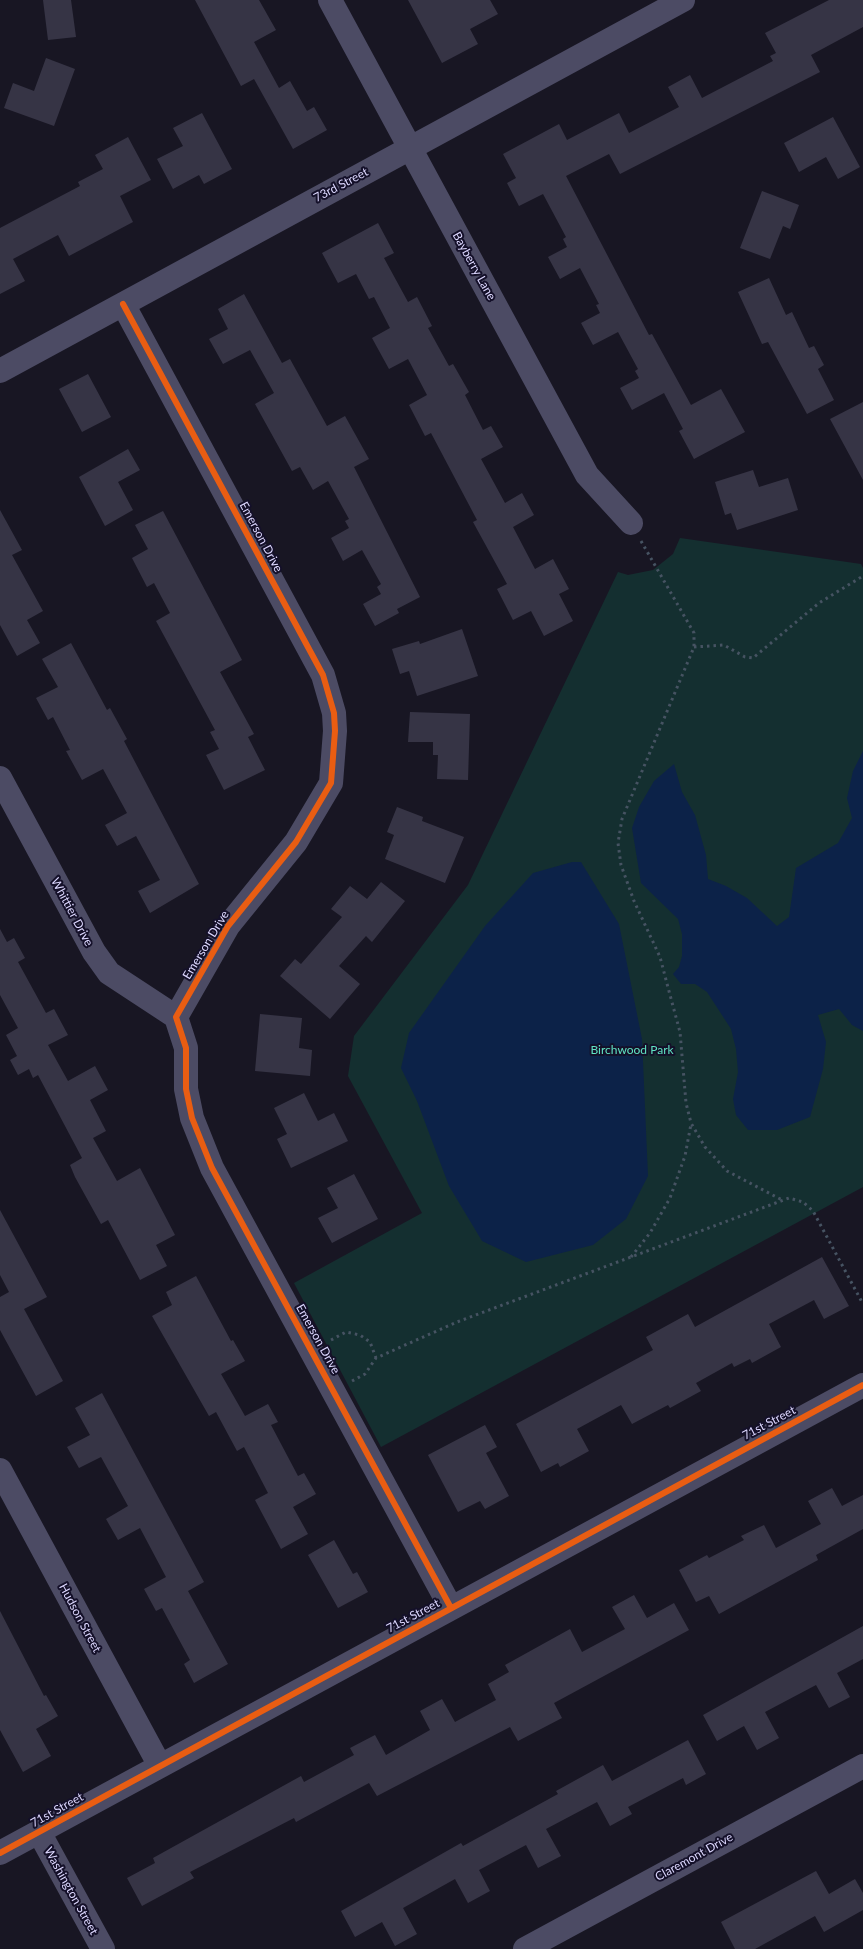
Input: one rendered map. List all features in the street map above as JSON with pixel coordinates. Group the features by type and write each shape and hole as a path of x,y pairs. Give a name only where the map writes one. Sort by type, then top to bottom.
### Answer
{"street":[{"name":"Bayberry Lane","path":"330,0 588,474 631,523"},
{"name":"73rd Street","path":"0,371 683,0"},
{"name":"Emerson Drive","path":"123,304 323,674 334,713 335,731 331,783 296,842 228,926 176,1017 186,1048 186,1089 197,1134 212,1168 451,1608"},
{"name":"Whittier Drive","path":"0,778 94,952 109,974 176,1017"},
{"name":"71st Street","path":"0,1854 863,1385"},
{"name":"Hudson Street","path":"0,1470 160,1766"},
{"name":"Claremont Drive","path":"525,1949 863,1766"},
{"name":"Washington Street","path":"39,1832 102,1949"}],"path":[{"path":"631,523 694,633 694,647 622,819 618,843 621,866 634,902 660,957 680,1032 686,1103 691,1123 706,1147 727,1171 784,1201"},
{"path":"694,647 724,645 745,657 753,658 819,603 863,576"},
{"path":"629,1259 650,1233 670,1198 685,1156 691,1123"},
{"path":"333,1390 365,1374 376,1358 456,1322 789,1198 803,1202 813,1211 863,1304"},
{"path":"311,1349 346,1332 360,1335 370,1342 376,1358"}],"green space":[{"name":"Birchwood Park","path":"680,538 861,564 863,568 863,1187 381,1447 294,1283 422,1213 348,1076 354,1036 468,885 618,572 628,575 653,570 673,554"}],"water":[{"path":"863,751 863,1031 852,1025 839,1009 818,1015 826,1042 823,1069 810,1117 777,1130 748,1130 736,1115 733,1099 738,1072 736,1049 731,1029 707,992 695,984 681,984 673,974 679,967 682,956 682,934 678,919 641,883 632,828 639,807 654,781 674,764 682,792 695,815 706,855 708,879 726,886 747,898 777,926 789,917 796,868 838,843 852,818 847,798 853,771"},
{"path":"572,862 581,862 619,924 642,1039 648,1176 626,1219 593,1245 526,1262 482,1241 449,1186 417,1101 401,1068 409,1033 485,926 533,873"}],"building":[{"path":"43,0 71,0 76,37 48,40"},
{"path":"195,0 259,0 276,30 254,42 279,88 290,81 307,111 314,107 327,130 293,149 254,79 241,86"},
{"path":"408,0 490,0 498,14 470,29 478,44 442,63"},
{"path":"829,0 863,0 863,27 811,55 820,72 620,174 609,154 566,176 649,335 652,334 691,405 721,389 745,432 694,459 679,431 683,429 664,393 632,410 620,388 639,378 635,371 638,369 618,332 593,345 581,323 600,313 596,305 599,304 580,268 560,279 548,257 567,247 563,239 566,237 543,194 519,206 507,183 516,178 503,154 559,124 567,140 619,113 629,133 679,107 668,87 690,75 702,98 773,61 770,56 776,53 765,33"},
{"path":"46,58 75,69 54,126 4,108 13,83 34,91"},
{"path":"202,113 232,169 204,184 199,175 173,189 157,159 183,146 173,128"},
{"path":"833,117 860,167 838,179 826,157 799,172 784,143"},
{"path":"128,137 151,180 120,196 133,222 69,256 58,235 13,259 25,281 0,294 0,228 80,186 78,182 103,169 95,155"},
{"path":"762,191 799,205 790,229 783,226 770,259 740,248"},
{"path":"378,223 394,253 384,258 408,302 417,297 432,326 428,328 449,366 453,364 469,392 465,395 483,430 491,426 503,447 481,459 505,503 522,493 534,515 513,527 535,569 553,559 569,589 559,594 573,621 544,636 531,611 513,620 497,589 507,584 473,522 477,520 431,433 425,436 409,405 427,395 408,359 389,369 372,338 390,328 374,297 369,299 356,274 338,283 322,253"},
{"path":"769,278 786,315 792,312 809,348 814,346 824,365 818,369 834,400 807,414 768,342 762,344 738,292"},
{"path":"244,294 282,363 290,359 327,426 345,416 369,459 354,467 420,597 397,609 399,613 375,626 363,604 381,594 377,587 381,584 362,550 343,561 331,538 349,528 345,521 349,519 328,481 313,490 300,467 292,471 255,404 274,393 250,350 223,364 209,339 228,329 218,309"},
{"path":"88,374 111,417 82,432 59,389"},
{"path":"863,402 863,480 830,419"},
{"path":"128,449 140,470 118,482 133,510 105,526 79,477"},
{"path":"753,470 759,487 788,478 798,510 737,530 731,513 725,515 715,482"},
{"path":"0,510 22,550 12,555 43,611 27,620 40,643 17,656 0,625"},
{"path":"163,511 242,660 220,672 254,734 248,737 265,770 224,790 206,755 219,749 210,732 215,730 156,621 170,613 154,583 147,587 132,558 148,549 135,525"},
{"path":"462,629 478,676 417,696 409,671 400,674 392,649 419,641 420,644"},
{"path":"71,643 107,710 110,708 127,739 124,741 199,884 150,913 138,891 160,880 136,836 117,846 105,825 127,813 103,769 82,780 66,751 70,750 53,717 48,720 36,698 58,687 42,659"},
{"path":"410,712 470,714 468,780 437,779 438,755 433,755 433,742 408,742"},
{"path":"397,807 423,817 422,821 464,837 445,883 385,859 394,835 387,832"},
{"path":"381,882 405,901 372,942 366,936 339,966 360,984 330,1019 280,976 295,959 301,964 342,917 331,909 350,886 367,899"},
{"path":"0,929 7,942 14,938 25,958 18,962 46,1013 54,1009 68,1035 48,1045 68,1081 95,1066 108,1090 90,1100 106,1131 93,1138 117,1181 140,1168 175,1235 156,1245 167,1266 140,1280 108,1220 101,1224 75,1177 70,1165 82,1158 38,1075 33,1078 29,1069 18,1075 10,1060 17,1056 6,1035 18,1028 0,995"},
{"path":"260,1014 302,1018 299,1048 312,1050 310,1076 255,1071"},
{"path":"304,1093 318,1121 334,1113 348,1141 291,1168 277,1139 287,1134 274,1108"},
{"path":"354,1174 378,1219 332,1243 318,1218 338,1208 327,1188"},
{"path":"0,1210 47,1297 24,1309 63,1381 36,1396 0,1330 0,1297 9,1292 0,1275"},
{"path":"822,1257 849,1306 824,1319 814,1300 769,1324 781,1347 752,1363 750,1359 734,1367 732,1363 696,1383 701,1391 670,1408 668,1405 632,1424 621,1405 577,1429 589,1451 560,1467 558,1463 541,1472 516,1424 653,1350 646,1337 688,1314 695,1327"},
{"path":"196,1276 231,1341 233,1340 245,1361 221,1374 245,1416 268,1404 278,1422 271,1425 298,1476 304,1473 316,1494 293,1507 308,1534 281,1549 255,1500 268,1493 244,1447 237,1451 216,1412 209,1416 152,1316 172,1305 166,1292"},
{"path":"102,1393 204,1582 188,1591 228,1664 194,1683 184,1664 190,1660 162,1608 156,1611 144,1589 166,1577 140,1528 118,1540 106,1519 128,1506 101,1457 79,1468 67,1447 90,1435 75,1408"},
{"path":"485,1425 497,1447 486,1453 509,1496 485,1509 480,1501 458,1512 428,1455"},
{"path":"832,1488 842,1506 863,1495 863,1529 816,1555 818,1560 719,1614 709,1596 696,1602 679,1570 707,1555 709,1558 744,1540 741,1536 764,1525 776,1548 821,1524 808,1501"},
{"path":"334,1540 353,1574 357,1572 368,1592 338,1608 308,1555"},
{"path":"634,1595 647,1618 674,1603 689,1630 554,1703 562,1718 518,1741 510,1727 377,1796 369,1783 296,1822 294,1818 190,1872 194,1878 142,1906 127,1878 155,1863 153,1858 301,1776 304,1782 354,1755 350,1748 375,1735 386,1755 430,1730 420,1711 442,1699 455,1722 496,1700 488,1684 509,1672 505,1665 570,1629 582,1652 625,1629 612,1607"},
{"path":"0,1611 44,1696 46,1695 58,1716 36,1729 51,1756 23,1772 0,1730"},
{"path":"863,1626 863,1659 837,1673 850,1697 829,1708 816,1685 765,1712 779,1738 757,1750 744,1726 717,1741 703,1715"},
{"path":"688,1740 706,1774 686,1785 683,1778 628,1807 632,1814 610,1826 597,1802 546,1829 561,1856 538,1868 526,1845 479,1870 490,1891 468,1903 455,1879 403,1908 417,1934 395,1946 382,1922 355,1937 341,1911 461,1843 463,1846 558,1794 556,1791 603,1765 612,1781"},
{"path":"816,1871 829,1894 855,1879 863,1893 863,1910 824,1932 815,1916 755,1949 735,1949 721,1922"}],"cycle path":[{"path":"123,304 323,675 334,713 335,731 331,783 296,842 228,926 176,1017 186,1048 186,1089 192,1118 212,1168 451,1608"},
{"path":"0,1853 863,1385"}]}
